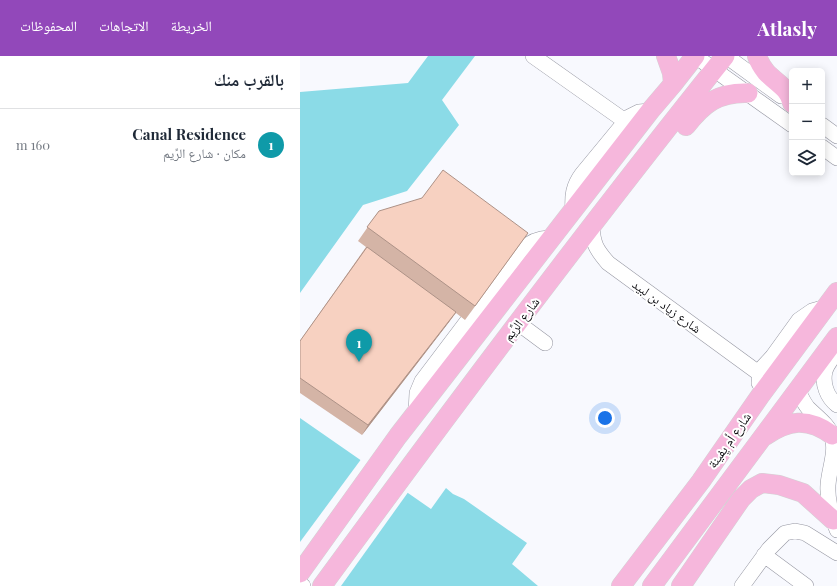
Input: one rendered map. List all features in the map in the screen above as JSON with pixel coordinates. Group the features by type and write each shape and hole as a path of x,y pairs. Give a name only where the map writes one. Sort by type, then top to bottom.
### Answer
{"main road":[{"path":"666,56 672,73 673,84"},
{"name":"شارع الرِّيم","path":"300,573 398,436 650,111 695,56"},
{"path":"757,56 767,73 786,89 789,94"},
{"name":"شارع الرِّيم","path":"322,586 420,451 657,142 722,61"},
{"path":"657,142 664,141 678,135 696,112 707,104 720,97 730,94 748,93"},
{"path":"798,390 798,369 802,358 820,326 832,300"},
{"name":"شارع أم يِفينة","path":"621,586 701,481 760,396 832,300"},
{"name":"شارع أم يِفينة","path":"652,586 722,489 837,337"},
{"path":"760,439 776,428 794,422 814,424 824,428 832,435"},
{"path":"681,586 741,499 751,489 762,483 779,485 803,493 835,525"}],"street":[{"path":"533,56 625,121"},
{"path":"695,56 722,61 789,102"},
{"path":"722,61 748,93 789,123"},
{"path":"573,210 573,193 578,178 625,121 634,114 650,111"},
{"path":"825,128 837,136"},
{"path":"825,149 837,158"},
{"name":"شارع زياد بن لبيد","path":"592,226 592,238 595,245 608,263 760,374"},
{"path":"760,396 758,385 762,368 773,356 799,320 832,300"},
{"path":"518,323 545,343"},
{"path":"837,352 826,370 825,388 830,400 837,405"},
{"path":"798,390 803,401 832,435 834,444 829,474 828,494 835,525"},
{"path":"835,525 837,501"},
{"path":"742,586 764,555 785,532 795,530 805,533 837,553"},
{"path":"764,555 806,586"}],"water":[{"path":"428,56 475,56 442,100 459,125 407,191 363,205 300,293 300,92 408,83"},
{"path":"300,418 431,509 446,488 527,543 512,564 538,586 331,586 300,564"}],"pier":[{"path":"362,458 409,491 341,586 327,586 300,566 300,542"}],"building":[{"path":"443,170 528,233 475,306 367,227 379,211 422,198"},
{"path":"367,247 456,312 368,425 300,378 300,341"}],"place":[{"name":"Canal Residence","path":"359,362"}]}
